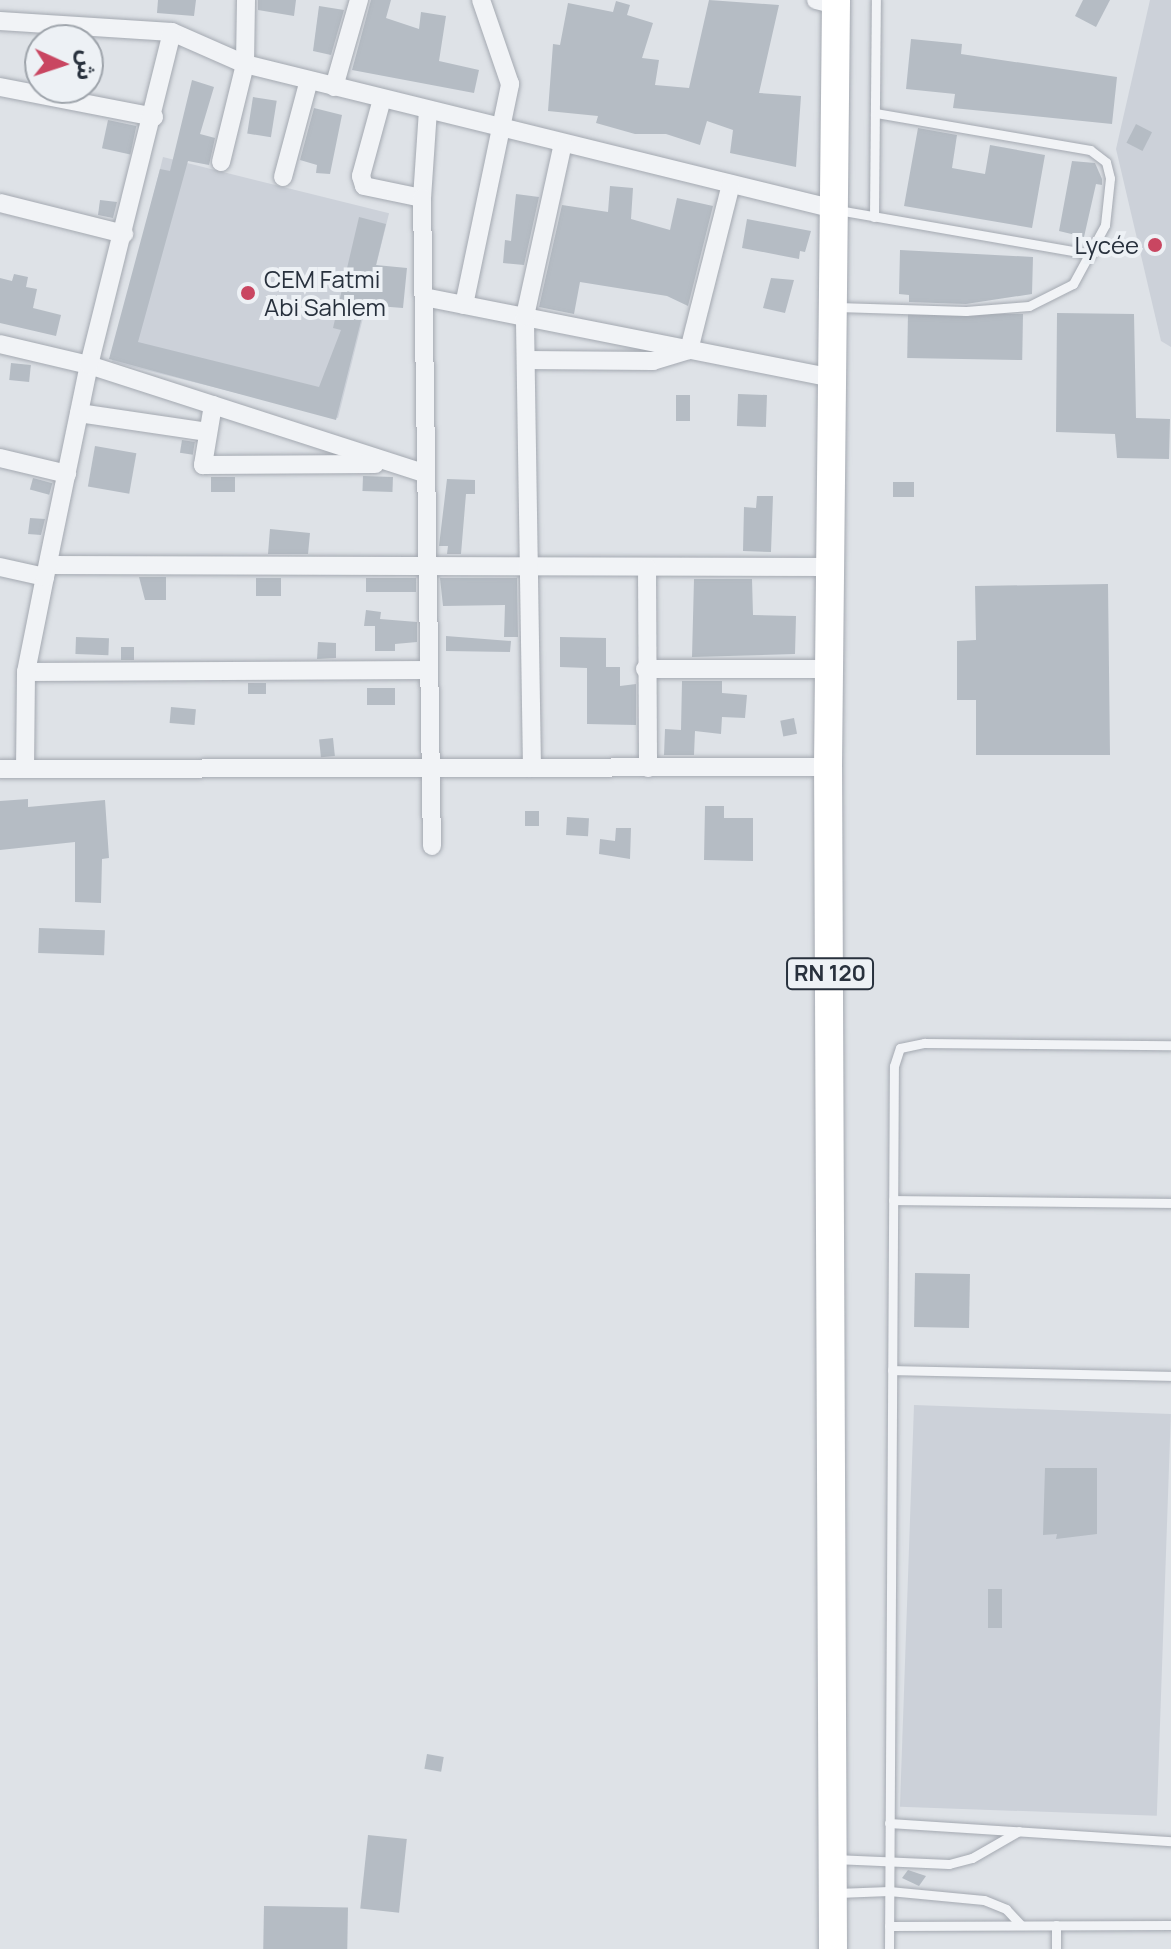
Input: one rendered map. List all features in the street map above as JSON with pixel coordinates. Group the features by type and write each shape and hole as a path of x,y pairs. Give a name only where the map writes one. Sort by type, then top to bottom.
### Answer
{"main road":[{"name":"RN 120","path":"829,2 834,209 828,767 833,1949"}],"street":[{"path":"221,162 245,64 246,0"},
{"path":"334,87 359,0"},
{"path":"464,305 505,127 510,84 481,0"},
{"path":"0,21 172,32 245,64 834,209"},
{"path":"25,769 26,672 46,571 89,365 154,117 172,32"},
{"path":"283,177 309,80"},
{"path":"0,87 154,117"},
{"path":"382,99 361,176 364,186 422,198"},
{"path":"428,110 422,198 432,846"},
{"path":"532,768 532,569 525,316 563,143"},
{"path":"689,350 731,184"},
{"path":"0,203 124,234"},
{"path":"424,297 832,378"},
{"path":"0,344 89,365 426,474"},
{"path":"526,360 653,361 689,350"},
{"path":"213,405 203,465 393,463"},
{"path":"79,413 208,432"},
{"path":"0,458 67,474"},
{"path":"0,567 46,571 830,567"},
{"path":"647,568 645,669 648,768"},
{"path":"645,669 829,669"},
{"path":"26,672 429,670"},
{"path":"0,769 828,767"}],"lane":[{"path":"874,217 876,0"},
{"path":"833,307 966,311 1029,306 1073,284 1105,225 1110,178 1106,162 1090,150 875,113"},
{"path":"834,209 1091,254"},
{"path":"889,1949 894,1066 900,1048 924,1043 1171,1045"},
{"path":"893,1200 1171,1203"},
{"path":"892,1370 1171,1376"},
{"path":"889,1823 1171,1841"},
{"path":"833,1859 949,1864 972,1858 1019,1831"},
{"path":"833,1893 889,1891 984,1900 1006,1909 1021,1925"},
{"path":"1056,1925 1056,1949"},
{"path":"889,1926 1171,1925"}],"shaded area":[{"name":"Lycée","path":"1150,0 1171,0 1171,347 1161,341 1116,149"},
{"name":"CEM Fatmi Abi Sahlem","path":"163,157 389,213 338,418 112,362"},
{"path":"914,1405 1171,1414 1157,1816 900,1807"}],"building":[{"path":"158,0 196,0 194,16 157,13"},
{"path":"258,0 296,0 294,16 258,10"},
{"path":"371,0 391,0 386,18 419,29 421,12 446,16 439,61 479,70 474,93 352,70"},
{"path":"709,0 779,5 759,93 801,96 796,167 730,153 733,130 707,121 700,145 666,134 635,134 596,123 598,116 548,111 553,44 560,45 568,3 613,12 616,1 630,5 627,15 653,23 642,58 659,60 655,85 689,88"},
{"path":"1083,0 1110,0 1096,27 1075,16"},
{"path":"319,6 344,10 331,55 313,51"},
{"path":"911,39 962,44 961,54 1117,77 1112,124 953,108 955,94 906,89"},
{"path":"192,80 214,87 200,134 215,138 209,165 188,161 138,342 319,387 341,330 333,328 359,217 386,224 376,265 407,268 403,308 365,305 336,420 109,359 160,169 170,171"},
{"path":"253,97 277,101 271,137 247,134"},
{"path":"314,108 342,115 330,174 316,173 317,165 300,160"},
{"path":"108,120 136,126 130,154 102,148"},
{"path":"1136,124 1152,132 1143,151 1126,143"},
{"path":"918,128 957,135 952,168 985,174 990,145 1045,155 1032,228 904,206"},
{"path":"1072,161 1095,163 1102,179 1102,185 1096,184 1084,237 1059,231"},
{"path":"610,186 633,188 631,219 670,230 677,198 713,206 688,306 667,296 580,282 574,314 539,307 562,205 608,212"},
{"path":"516,194 539,197 524,265 503,263 505,240 511,241"},
{"path":"100,200 117,202 113,218 98,215"},
{"path":"747,219 811,231 805,252 800,251 799,259 742,248"},
{"path":"900,250 1033,257 1032,294 966,304 909,302 909,295 899,294"},
{"path":"14,274 28,277 26,287 37,289 33,308 61,315 56,336 0,323 0,278 12,281"},
{"path":"771,278 794,280 785,313 763,308"},
{"path":"908,312 1023,314 1022,360 907,358"},
{"path":"1057,313 1134,314 1136,418 1170,419 1169,459 1117,458 1115,434 1056,432"},
{"path":"11,363 31,365 29,382 9,380"},
{"path":"738,394 767,395 766,427 737,426"},
{"path":"676,395 690,395 690,421 676,421"},
{"path":"182,440 195,442 193,455 180,453"},
{"path":"95,446 136,453 129,494 88,486"},
{"path":"363,476 393,477 392,492 362,491"},
{"path":"211,477 235,477 235,492 211,492"},
{"path":"33,478 52,483 49,495 30,490"},
{"path":"447,479 475,480 475,494 466,494 461,554 447,554 448,546 439,546"},
{"path":"893,482 914,482 914,497 893,497"},
{"path":"757,496 773,496 771,552 743,551 744,507 756,508"},
{"path":"30,518 45,519 41,535 28,534"},
{"path":"270,529 310,533 308,554 268,554"},
{"path":"139,577 166,577 166,600 145,600"},
{"path":"256,578 281,578 281,596 256,596"},
{"path":"366,578 416,578 416,592 366,592"},
{"path":"440,578 517,578 518,637 504,637 505,605 443,606"},
{"path":"694,579 752,579 753,615 796,616 795,654 692,657"},
{"path":"1108,584 1110,755 976,755 976,700 957,700 957,641 976,640 975,586"},
{"path":"366,610 381,612 380,619 417,622 417,642 395,644 395,651 375,651 375,626 364,626"},
{"path":"446,636 511,641 510,652 446,651"},
{"path":"76,637 109,638 108,655 75,654"},
{"path":"560,637 606,638 606,667 620,667 620,686 636,684 636,725 587,724 587,668 560,667"},
{"path":"318,642 336,643 336,658 317,659"},
{"path":"121,647 134,647 134,660 121,660"},
{"path":"682,681 722,681 722,693 747,695 745,718 722,717 721,734 695,731 694,755 664,755 665,729 681,730"},
{"path":"248,683 266,683 266,694 248,694"},
{"path":"367,688 395,688 395,705 367,705"},
{"path":"171,707 196,709 195,725 170,723"},
{"path":"794,718 797,734 783,736 780,721"},
{"path":"333,738 335,756 321,757 319,739"},
{"path":"28,799 28,807 105,800 109,858 102,859 101,903 75,902 75,842 0,850 0,801"},
{"path":"705,806 724,806 724,818 753,818 753,861 704,860"},
{"path":"525,811 539,811 539,826 525,826"},
{"path":"567,817 589,818 588,836 566,835"},
{"path":"616,828 631,828 630,859 599,854 600,839 615,841"},
{"path":"39,928 105,930 104,955 38,953"},
{"path":"915,1273 970,1274 969,1328 914,1327"},
{"path":"1045,1468 1097,1468 1097,1534 1056,1539 1057,1534 1043,1535"},
{"path":"988,1589 1002,1589 1002,1628 988,1628"},
{"path":"427,1754 444,1757 441,1772 424,1769"},
{"path":"368,1835 407,1839 399,1913 360,1909"},
{"path":"908,1870 926,1876 919,1886 902,1878"},
{"path":"264,1906 348,1907 347,1949 263,1949"}],"place":[{"name":"Lycée","path":"1155,245"},
{"name":"CEM Fatmi Abi Sahlem","path":"248,293"}]}
